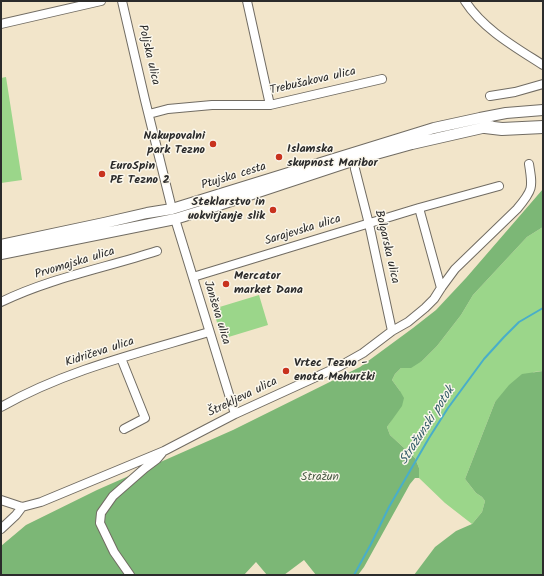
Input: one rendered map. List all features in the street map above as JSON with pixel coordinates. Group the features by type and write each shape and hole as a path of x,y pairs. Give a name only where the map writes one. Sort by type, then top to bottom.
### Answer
{"highway":[{"path":"485,127 502,129 543,127"}],"main road":[{"name":"Ptujska cesta","path":"1,254 173,214 434,128 506,113 543,110"},
{"name":"Ptujska cesta","path":"1,245 83,228 147,212 173,214 201,211 412,144 485,127 518,122 543,121"}],"street":[{"path":"1,24 102,1"},
{"name":"Poljska ulica","path":"122,1 173,214"},
{"path":"247,1 270,105"},
{"path":"465,1 478,18 492,30 543,65"},
{"name":"Trebušakova ulica","path":"149,114 168,109 212,105 270,105 382,79"},
{"path":"490,96 515,92 543,84"},
{"name":"Štrekljeva ulica","path":"22,507 47,500 164,451 235,414 340,366 363,353 392,331 408,322 425,308 434,299 440,288 460,265 526,199 532,183 529,164"},
{"name":"Bolgarska ulica","path":"354,169 369,224 392,331"},
{"name":"Sarajevska ulica","path":"193,277 419,208 499,186"},
{"path":"419,208 440,288"},
{"name":"Janševa ulica","path":"173,214 235,414"},
{"name":"Prvomajska ulica","path":"1,302 15,295 56,281 157,251"},
{"name":"Kidričeva ulica","path":"1,407 18,397 81,370 209,332"},
{"path":"121,358 145,418 124,429"},
{"path":"130,575 114,552 100,523 101,513 113,496 157,459 164,451"},
{"path":"1,500 22,507 1,529"}],"green space":[{"path":"6,77 22,180 1,183 1,78"},
{"name":"Stražun","path":"543,189 543,227 527,237 473,295 461,315 437,346 422,361 411,368 401,368 392,380 404,398 402,406 387,427 390,435 415,458 419,468 419,478 415,478 410,484 364,567 358,575 316,575 304,560 284,575 267,575 256,562 244,575 1,575 1,546 26,525 97,490 233,430 360,367 436,310 466,278"},
{"path":"543,227 543,371 534,372 495,402 465,479 476,493 485,501 482,512 472,524 445,503 419,478 419,468 415,458 390,435 387,427 391,421 400,391 392,380 401,368 422,361 437,346 461,315 473,295 527,237"},
{"path":"259,295 268,325 222,339 213,309"},
{"path":"543,371 543,575 414,575 435,547 456,531 472,524 482,512 485,501 476,493 465,479 495,402 509,385 522,374"}],"waterway":[{"name":"Stražunski potok","path":"354,575 389,507 448,408 484,359 504,337 519,322 543,308"}],"place":[{"name":"Nakupovalni park Tezno","path":"213,144"},
{"name":"Islamska skupnost Maribor","path":"279,157"},
{"name":"EuroSpin PE Tezno 2","path":"102,174"},
{"name":"Steklarstvo in uokvirjanje slik","path":"273,210"},
{"name":"Mercator market Dana","path":"226,284"},
{"name":"Vrtec Tezno - enota Mehurčki","path":"286,371"}]}
